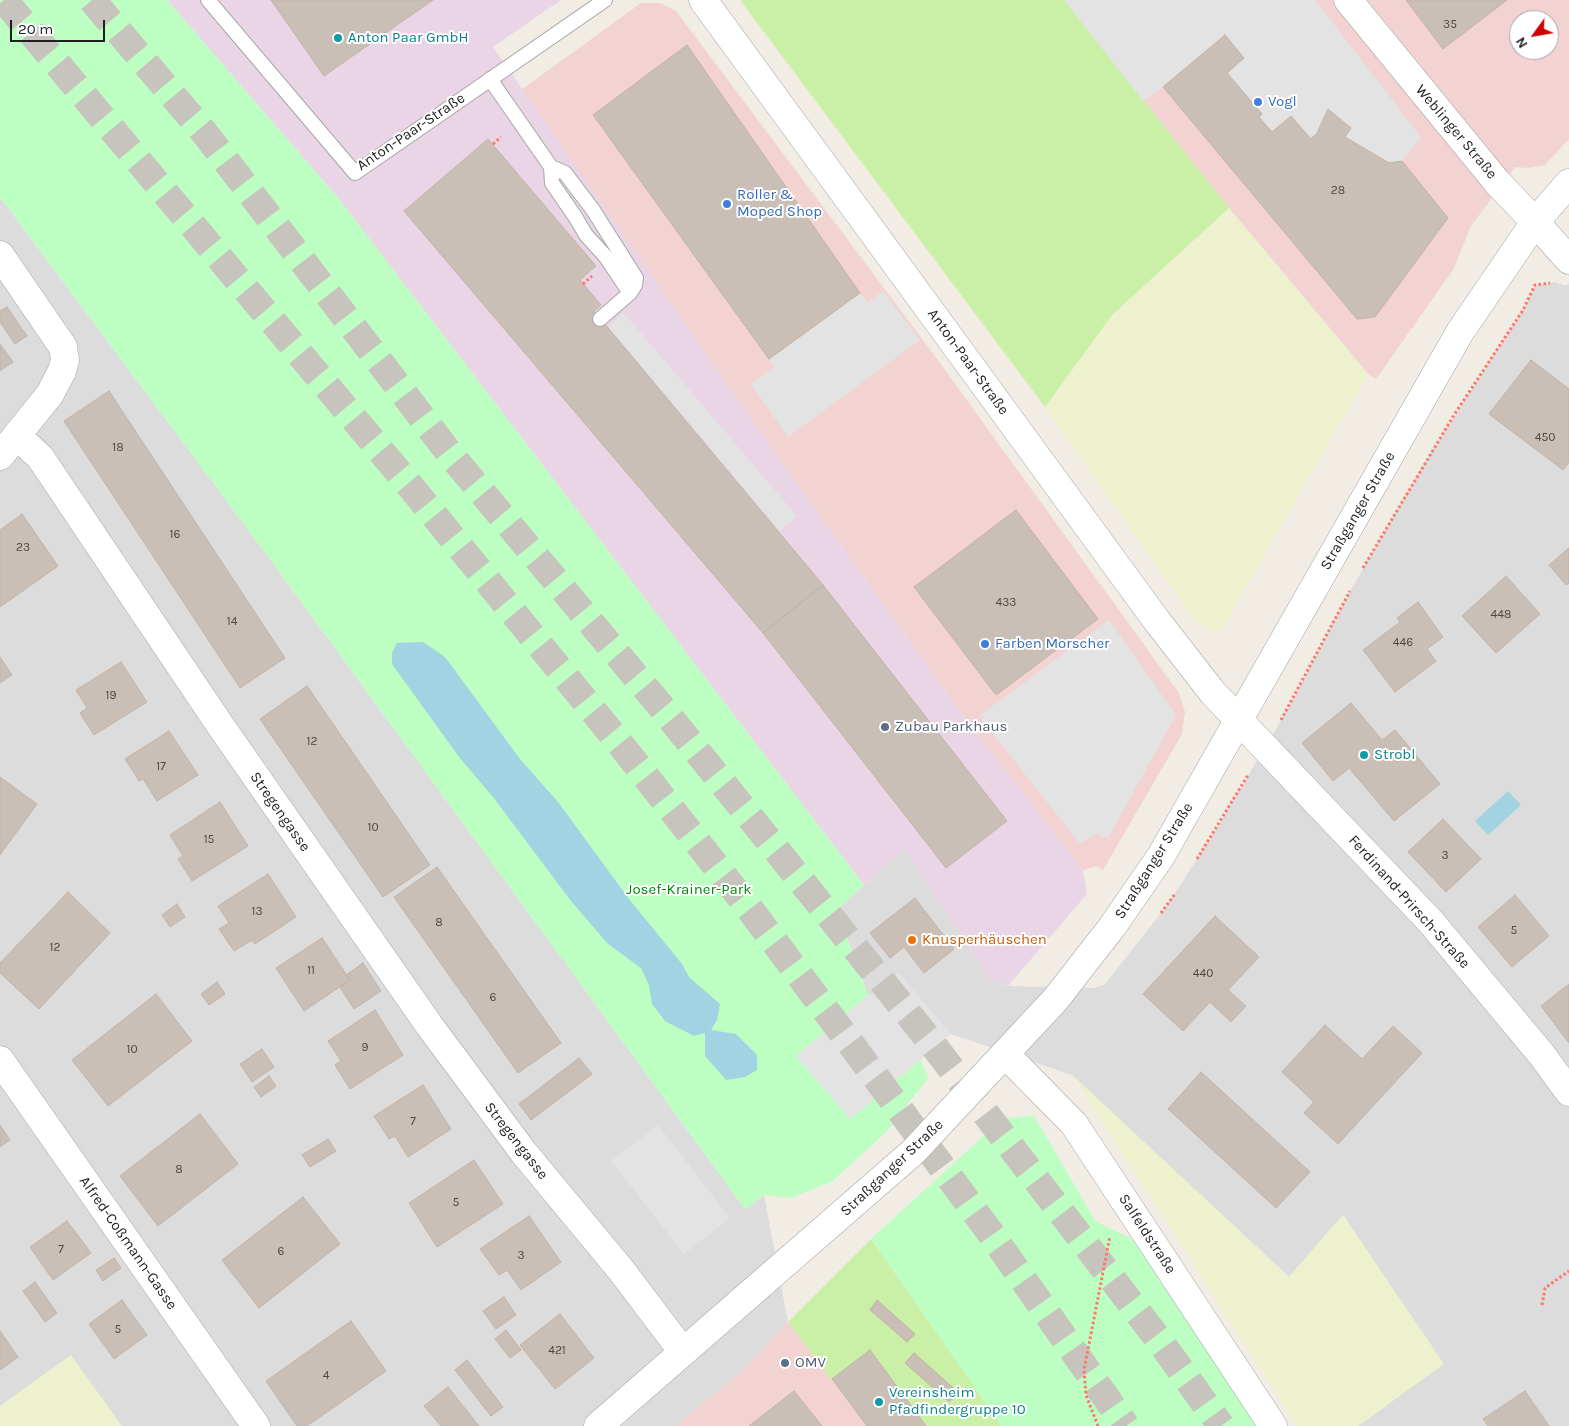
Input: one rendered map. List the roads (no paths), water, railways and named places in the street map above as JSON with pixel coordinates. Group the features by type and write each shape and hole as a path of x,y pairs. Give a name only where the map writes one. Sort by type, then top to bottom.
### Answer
{"street":[{"name":"Anton-Paar-Straße","path":"703,0 1157,621 1213,693 1238,720"},
{"name":"Weblinger Straße","path":"1348,0 1490,174 1569,260"},
{"name":"Straßganger Straße","path":"598,1426 913,1152 1055,1000 1123,911 1161,856 1460,332 1535,222 1569,183"},
{"name":"Stregengasse","path":"0,255 63,347 64,360 56,384 9,446 40,457 220,725 429,1025 524,1153 622,1270 683,1352"},
{"name":"Ferdinand-Prirsch-Straße","path":"1238,720 1431,922 1542,1055 1569,1092"},
{"name":"Salfeldstraße","path":"1006,1054 1074,1124 1273,1426"},
{"name":"Alfred-Coßmann-Gasse","path":"0,1060 256,1426"}],"lane":[{"name":"Anton-Paar-Straße","path":"208,0 355,173 605,0"},
{"path":"490,79 551,167 552,183 576,218 583,242 606,257 630,293"},
{"path":"551,167 565,173 636,278 635,285 630,293 600,319"}],"water":[{"path":"423,642 445,657 520,759 558,802 629,899 682,964 689,977 720,1004 717,1020 711,1030 736,1034 757,1055 757,1070 745,1077 726,1080 705,1056 705,1033 694,1036 665,1021 652,1004 649,985 641,968 608,944 571,901 493,797 459,757 392,664 392,653 397,643"},
{"path":"1508,791 1521,805 1488,835 1475,821"}],"tunnel":[{"path":"4,0 411,487 621,745 752,912 880,1083 989,1231 1126,1426"},
{"path":"92,0 207,136 450,454 663,709 930,1041 1162,1344 1221,1426"}],"place":[{"name":"Anton Paar GmbH","path":"338,38"},
{"name":"Vogl","path":"1258,102"},
{"name":"Roller & Moped Shop","path":"727,204"},
{"name":"Farben Morscher","path":"985,644"},
{"name":"Zubau Parkhaus","path":"885,727"},
{"name":"Strobl","path":"1364,755"},
{"name":"Knusperhäuschen","path":"912,940"},
{"name":"OMV","path":"785,1363"},
{"name":"Vereinsheim Pfadfindergruppe 10","path":"879,1402"}],"park label":[{"name":"Josef-Krainer-Park","path":"689,890"}]}
